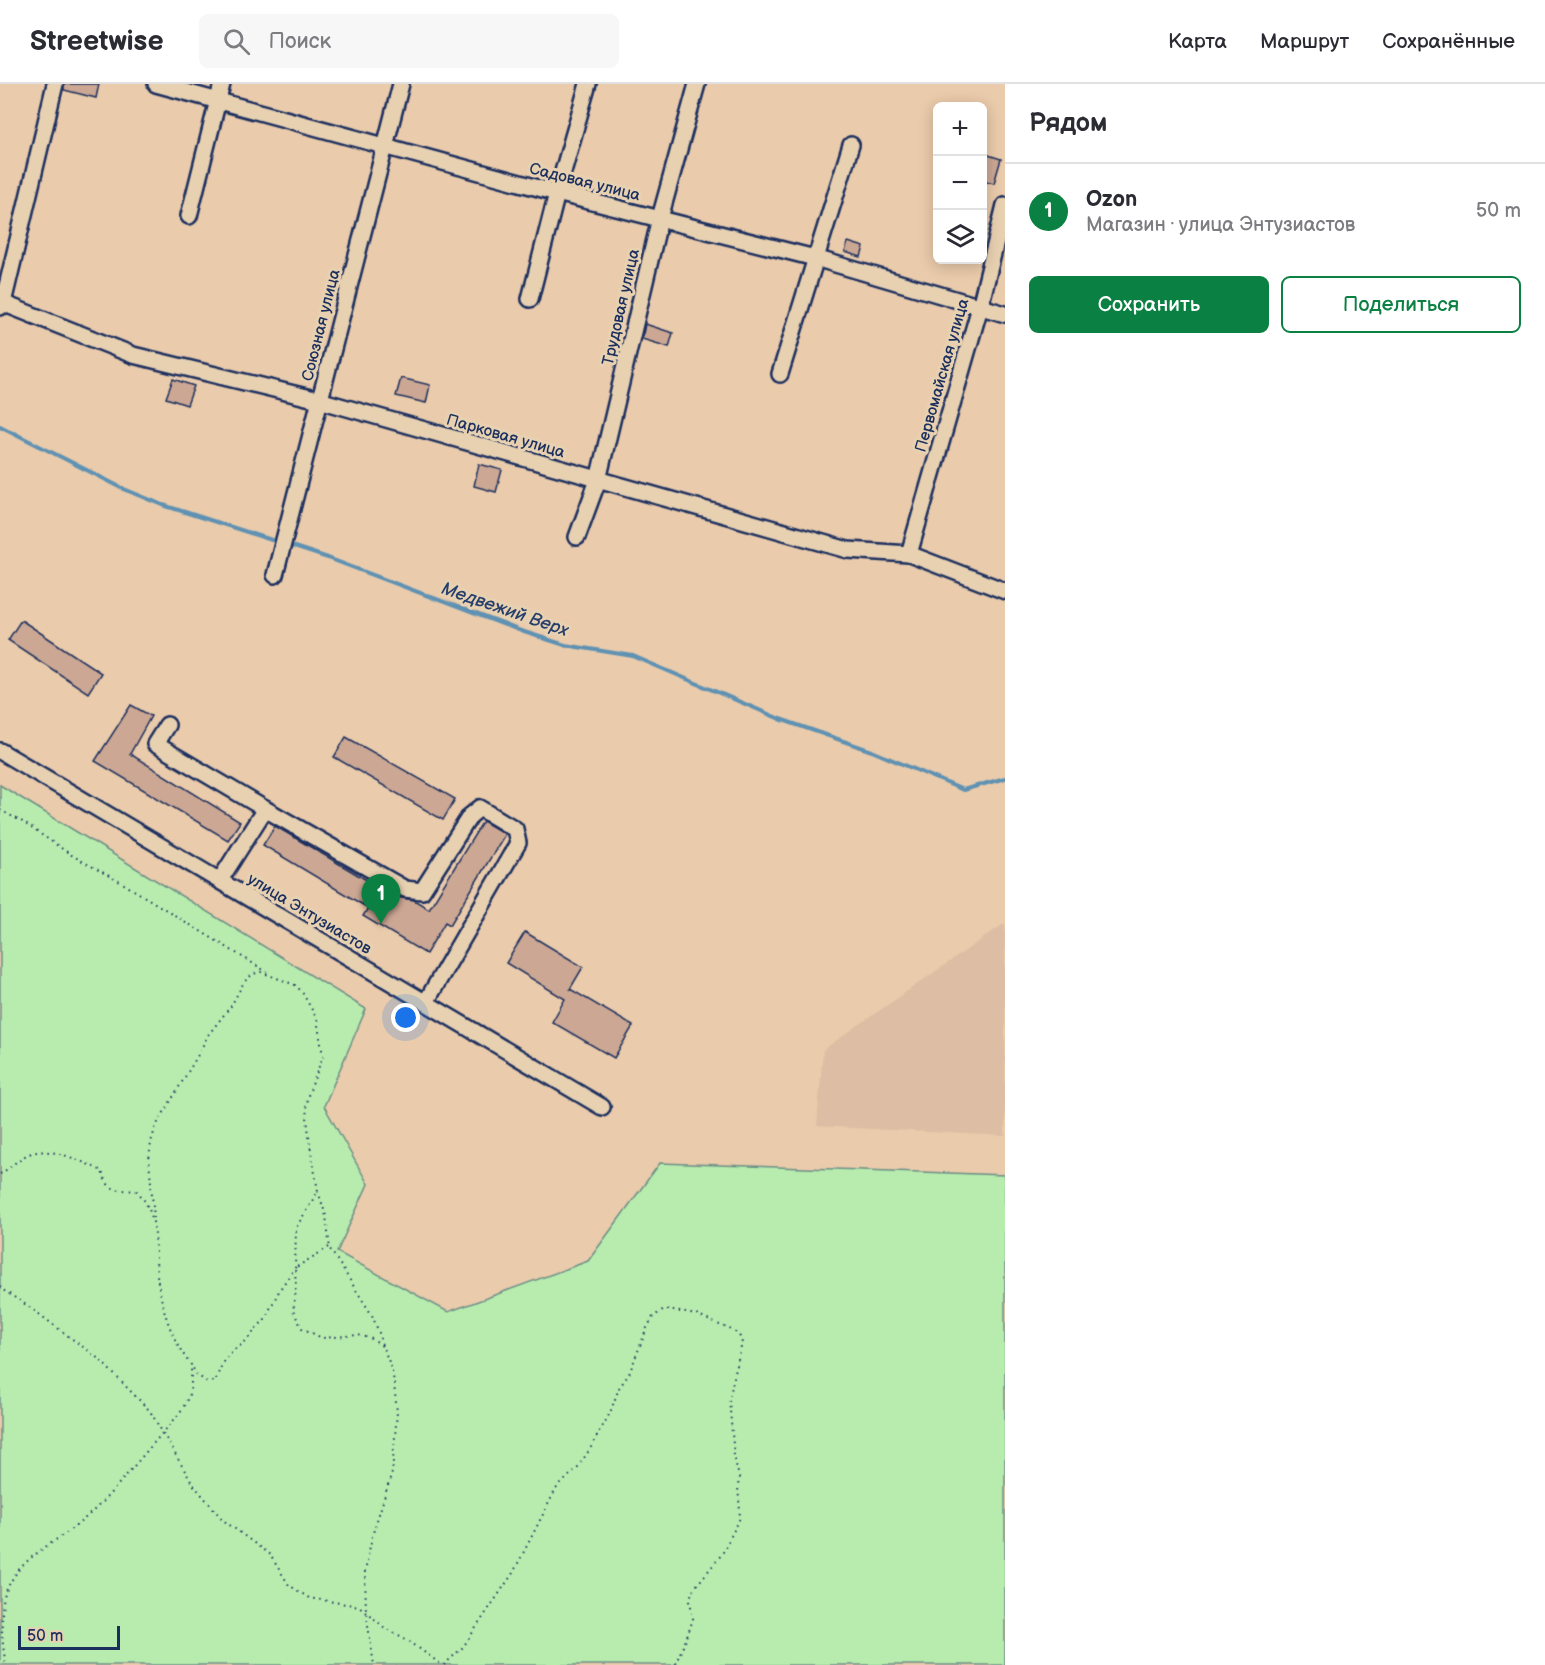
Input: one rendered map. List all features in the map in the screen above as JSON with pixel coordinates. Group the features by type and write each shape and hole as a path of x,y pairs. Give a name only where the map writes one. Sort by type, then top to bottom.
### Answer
{"street":[{"path":"1,304 55,84"},
{"name":"Садовая улица","path":"156,84 556,193 815,258 1005,314"},
{"path":"189,216 222,84"},
{"name":"Союзная улица","path":"275,575 400,84"},
{"path":"530,299 556,193 588,84"},
{"name":"Трудовая улица","path":"577,537 598,480 660,218 697,84"},
{"path":"780,374 851,146"},
{"name":"Первомайская улица","path":"909,554 980,307 1005,205"},
{"name":"Парковая улица","path":"1,304 133,355 320,400 848,550 909,554 1005,591"},
{"path":"167,725 155,744 405,889 422,891 470,816 480,808 514,829 518,843 426,1002"},
{"name":"улица Энтузиастов","path":"0,751 602,1107"},
{"path":"220,880 265,809"}],"path":[{"path":"0,810 270,974 295,985 302,992 317,1019 322,1056 307,1098 306,1108 308,1135 318,1191 326,1216 329,1247 372,1315 393,1375 397,1412 392,1473 372,1536 365,1572 366,1612 374,1665"},
{"path":"270,974 261,972 254,974 244,982 231,1006 208,1035 156,1126 151,1142 149,1160 157,1274 163,1305 182,1354 197,1375 207,1382 214,1381 223,1362 265,1319 280,1289 295,1268 329,1247"},
{"path":"0,1174 29,1153 45,1151 71,1158 102,1172 105,1183 110,1188 137,1191 153,1218"},
{"path":"318,1191 296,1228 296,1290 293,1311 302,1328 322,1338 358,1335 370,1338 382,1346"},
{"path":"0,1286 99,1359 150,1411 192,1483 223,1520 270,1555 289,1585 309,1598 353,1605 443,1665 463,1647 513,1573 556,1489 578,1467 590,1449 610,1413 619,1388 630,1374 653,1317 664,1309 696,1315 734,1331 742,1343 729,1399 734,1456 739,1477 739,1520 722,1554 692,1591 690,1600 693,1619 675,1665"},
{"path":"6,1665 2,1640 4,1598 18,1569 41,1549 79,1524 170,1427 189,1396 191,1365"}],"shaded area":[{"path":"1005,923 1005,1136 817,1126 823,1050"}],"green space":[{"path":"0,785 366,1009 324,1106 368,1184 337,1252 448,1312 588,1261 660,1163 1005,1175 1005,1665 0,1665"}],"building":[{"path":"64,84 99,84 96,98 64,90"},
{"path":"987,155 1001,159 994,183 987,181"},
{"path":"848,242 864,247 861,257 845,252"},
{"path":"645,324 673,333 669,347 642,339"},
{"path":"401,378 430,385 426,403 396,396"},
{"path":"173,379 194,386 187,405 166,398"},
{"path":"479,464 502,470 496,492 474,486"},
{"path":"21,620 101,673 88,693 8,640"},
{"path":"131,705 151,716 130,754 240,822 228,840 95,761"},
{"path":"346,737 455,799 443,820 334,757"},
{"path":"483,821 505,834 450,925 445,922 426,954 363,916 368,908 263,845 275,826 380,888 401,898 414,900 429,909"},
{"path":"525,932 583,967 570,989 633,1026 614,1058 552,1022 565,999 506,963"}],"waterway":[{"name":"Медвежий Верх","path":"0,426 124,489 163,505 278,542"},
{"name":"Медвежий Верх","path":"285,544 521,631 565,645 633,656 780,719 872,751 963,790 1005,778"}],"place":[{"name":"Ozon","path":"381,924"}]}
